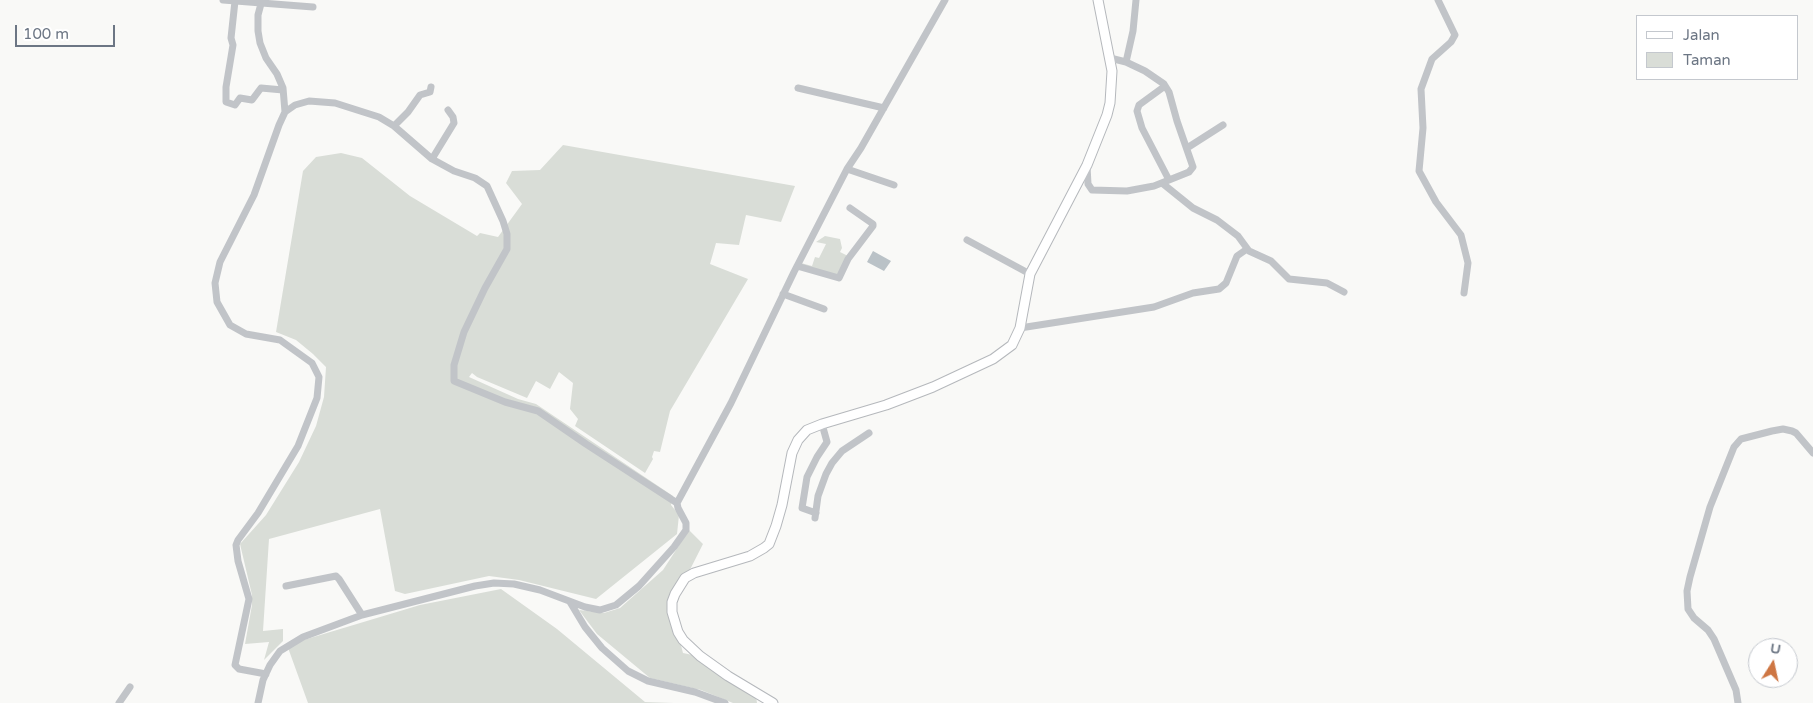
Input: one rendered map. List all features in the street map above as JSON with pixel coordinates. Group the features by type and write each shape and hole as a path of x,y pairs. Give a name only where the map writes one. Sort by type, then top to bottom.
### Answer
{"main road":[{"path":"772,703 728,676 700,656 683,640 674,622 671,607 675,594 685,578 694,573 750,556 769,544 779,517 795,446 801,436 808,430 886,405 964,374 993,359 1008,348 1016,339 1020,328 1030,274 1087,165 1105,123 1110,103 1112,77 1110,58 1098,0"}],"street":[{"path":"224,0 313,7"},
{"path":"258,703 261,684 266,674 280,651 287,645 362,615 475,586 494,583 514,584 540,590 570,602 600,610 616,605 639,586 674,547 686,530 686,523 677,503 731,403 783,294 847,169 945,0"},
{"path":"1126,62 1133,31 1136,0"},
{"path":"1438,0 1455,35 1451,42 1432,59 1422,89 1419,171 1436,202 1461,235 1468,263 1464,292"},
{"path":"235,1 226,102 233,105 240,98 252,100 262,88 283,90"},
{"path":"262,2 258,15 260,43 266,58 277,74 283,90 285,112 254,195 220,262 215,283 217,302 230,325 246,334 280,340 312,363 319,377 317,398 298,446 263,506 236,545 238,561 248,599 235,665 241,670 266,674"},
{"path":"1087,165 1089,186 1094,190 1132,190 1151,187 1192,170 1194,166 1177,121 1169,92 1165,86 1145,71 1126,62 1110,58"},
{"path":"1165,86 1139,105 1137,111 1142,128 1166,181 1192,208 1217,220 1238,236 1247,249 1271,261 1292,280 1327,283 1344,292"},
{"path":"394,126 408,112 420,95 430,92 431,87"},
{"path":"798,88 884,108"},
{"path":"285,112 295,105 308,102 335,102 363,111 394,126 432,159 454,171 475,178 486,186 503,222 508,240 507,249 485,288 464,332 454,364 454,380 505,402 538,411 677,503"},
{"path":"432,159 454,123 454,119 448,110"},
{"path":"1187,148 1223,125"},
{"path":"847,169 894,185"},
{"path":"797,266 839,278 848,259 873,226 873,224 850,208"},
{"path":"967,240 1030,274"},
{"path":"1020,328 1154,307 1193,293 1219,288 1226,283 1237,256 1247,249"},
{"path":"783,294 824,309"},
{"path":"822,424 827,442 817,456 807,477 802,508 816,515 818,496 832,463 842,451 869,433"},
{"path":"1738,703 1736,690 1714,639 1688,609 1687,591 1690,577 1710,507 1734,447 1741,439 1783,429 1792,430 1813,453"},
{"path":"286,586 336,576 340,578 362,615"},
{"path":"570,602 584,627 602,648 628,671 648,681 695,692 725,703"},
{"path":"120,703 130,687"}],"green space":[{"path":"563,145 795,186 781,222 746,215 739,245 716,243 710,264 748,279 670,411 660,452 654,451 653,459 645,473 575,426 578,419 570,409 573,383 559,372 550,389 536,381 527,398 477,377 472,373 469,377 518,399 536,404 673,496 671,505 679,515 677,534 596,599 519,580 489,576 405,594 395,591 380,509 269,539 263,631 283,629 283,641 264,660 269,642 245,644 252,595 240,544 266,515 299,462 316,426 324,397 326,367 296,340 276,332 303,171 316,157 341,153 362,158 410,196 477,236 480,233 498,237 522,204 506,183 512,171 540,170"},
{"path":"825,236 840,239 842,248 840,252 848,256 838,276 799,265 801,263 812,266 815,257 819,258 826,244 816,242"},
{"path":"689,530 703,544 671,607 683,653 702,657 756,696 757,703 733,703 701,690 650,678 597,634 579,610 604,613 620,608 663,570"},
{"path":"501,589 557,629 645,702 674,703 308,703 287,645 420,605"}],"shaded area":[{"path":"873,251 891,261 884,271 867,262"}]}
